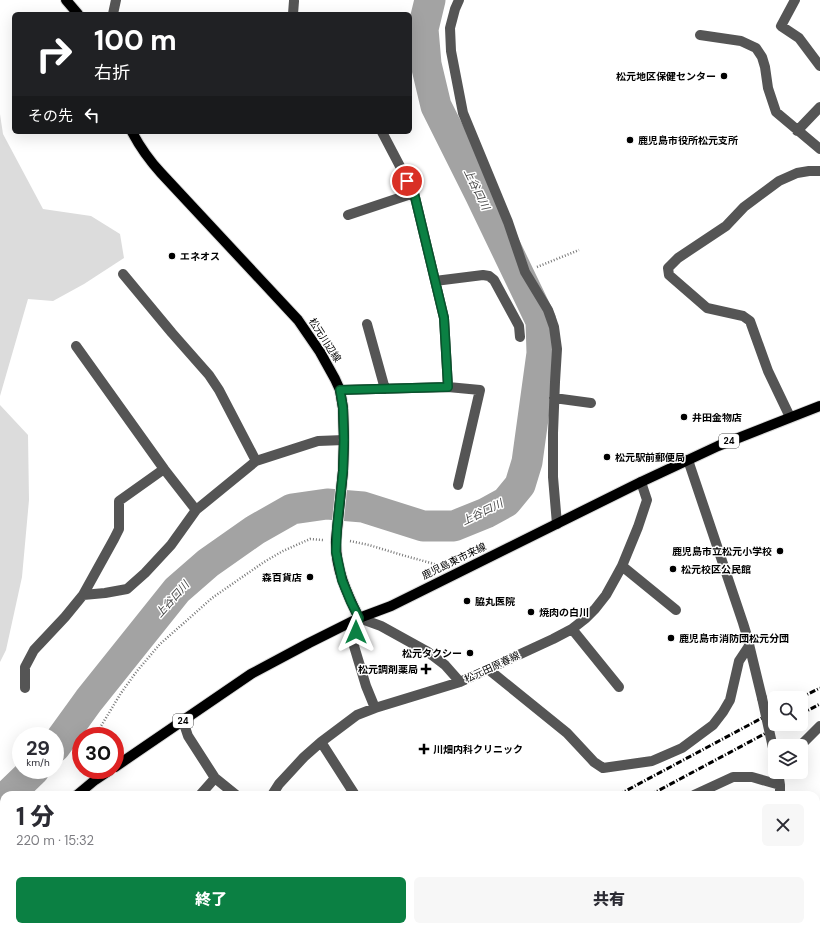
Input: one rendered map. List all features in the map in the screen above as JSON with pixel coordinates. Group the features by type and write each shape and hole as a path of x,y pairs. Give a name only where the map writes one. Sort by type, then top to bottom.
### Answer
{"main road":[{"path":"66,0 76,12"},
{"name":"松元川辺線","path":"133,134 147,157 298,320 320,352 335,379 340,390 343,408 344,440 343,471 340,491 336,552 342,580 359,618"},
{"name":"鹿児島東市来線","path":"124,761 251,674 309,643 359,618 391,606 688,460 727,442 820,406"},
{"path":"82,791 96,779"}],"street":[{"path":"113,12 116,0"},
{"path":"293,0 293,12"},
{"path":"459,0 450,28 451,51 463,113 508,222 525,272 548,310 554,328 557,349 554,398 553,477 557,524"},
{"path":"795,0 781,26 799,38 820,66"},
{"path":"700,35 741,41 756,48 762,57 768,88 776,112 820,149"},
{"path":"797,131 820,107"},
{"path":"383,134 414,193 444,318 448,387"},
{"path":"790,417 768,371 750,321 743,316 707,308 669,275 668,268 678,258 726,226 744,207 779,181 797,173 820,171"},
{"path":"348,215 414,193"},
{"path":"122,274 210,375 256,461"},
{"path":"435,282 483,275 489,276 494,280 518,326 520,337"},
{"path":"367,324 385,389"},
{"path":"76,346 164,469 196,510"},
{"path":"340,390 448,387 480,390 458,485"},
{"path":"554,398 591,403"},
{"path":"83,595 127,589 145,573 171,545 196,510 256,461 318,440 344,440"},
{"path":"688,460 743,623 771,739"},
{"path":"25,688 25,667 34,650 83,595 114,539 119,529 119,501 164,469"},
{"name":"松元田原春線","path":"275,791 279,784 304,757 357,715 460,682 553,639 572,629 586,618 606,594 622,566 647,500 641,482"},
{"path":"622,566 676,610"},
{"path":"375,708 366,686 354,646 359,618 381,626 428,652 445,665 460,682"},
{"path":"572,629 619,687"},
{"path":"488,669 567,733 594,762 603,768 652,760 682,748 713,725 730,700 739,661 749,646"},
{"path":"183,721 188,736 215,778 231,791"},
{"path":"807,739 820,726"},
{"path":"321,742 352,791"},
{"path":"703,791 733,778 752,777 780,790"},
{"path":"204,791 215,778"},
{"path":"779,779 780,790"}],"path":[{"path":"525,272 579,250"},
{"path":"101,727 121,693 160,644 212,598 264,562 283,551 310,539 350,541 369,545 438,565 448,577"}],"shaded area":[{"path":"0,114 3,134 43,209 91,216 120,234 124,258 84,284 53,301 28,299 0,396"},
{"path":"0,405 28,435 29,500 22,577 6,650 0,662"}],"waterway":[{"name":"上谷口川","path":"64,735 89,700 177,590 208,563 255,530 292,509 327,504 363,507 423,526 454,526 486,513 506,502 520,485 527,462 542,353 541,321 436,106 426,64 423,29 430,0"},
{"name":"上谷口川","path":"12,791 25,779"}],"railway":[{"path":"808,694 820,688"},
{"path":"808,710 820,704"},
{"path":"625,791 768,715"},
{"path":"657,791 770,731"}],"place":[{"name":"松元地区保健センター","path":"724,76"},
{"name":"鹿児島市役所松元支所","path":"630,140"},
{"name":"エネオス","path":"172,256"},
{"name":"井田金物店","path":"684,417"},
{"name":"松元駅前郵便局","path":"607,457"},
{"name":"鹿児島市立松元小学校","path":"780,551"},
{"name":"松元校区公民館","path":"673,569"},
{"name":"森百貨店","path":"310,577"},
{"name":"脇丸医院","path":"467,601"},
{"name":"焼肉の白川","path":"531,612"},
{"name":"鹿児島市消防団松元分団","path":"671,638"},
{"name":"松元タクシー","path":"470,653"},
{"name":"松元調剤薬局","path":"426,669"},
{"name":"川畑内科クリニック","path":"424,749"}],"route":[{"path":"356,632 359,618 342,580 336,552 340,491 343,471 344,440 343,408 340,390 448,387 444,318 414,193 407,181"}]}
